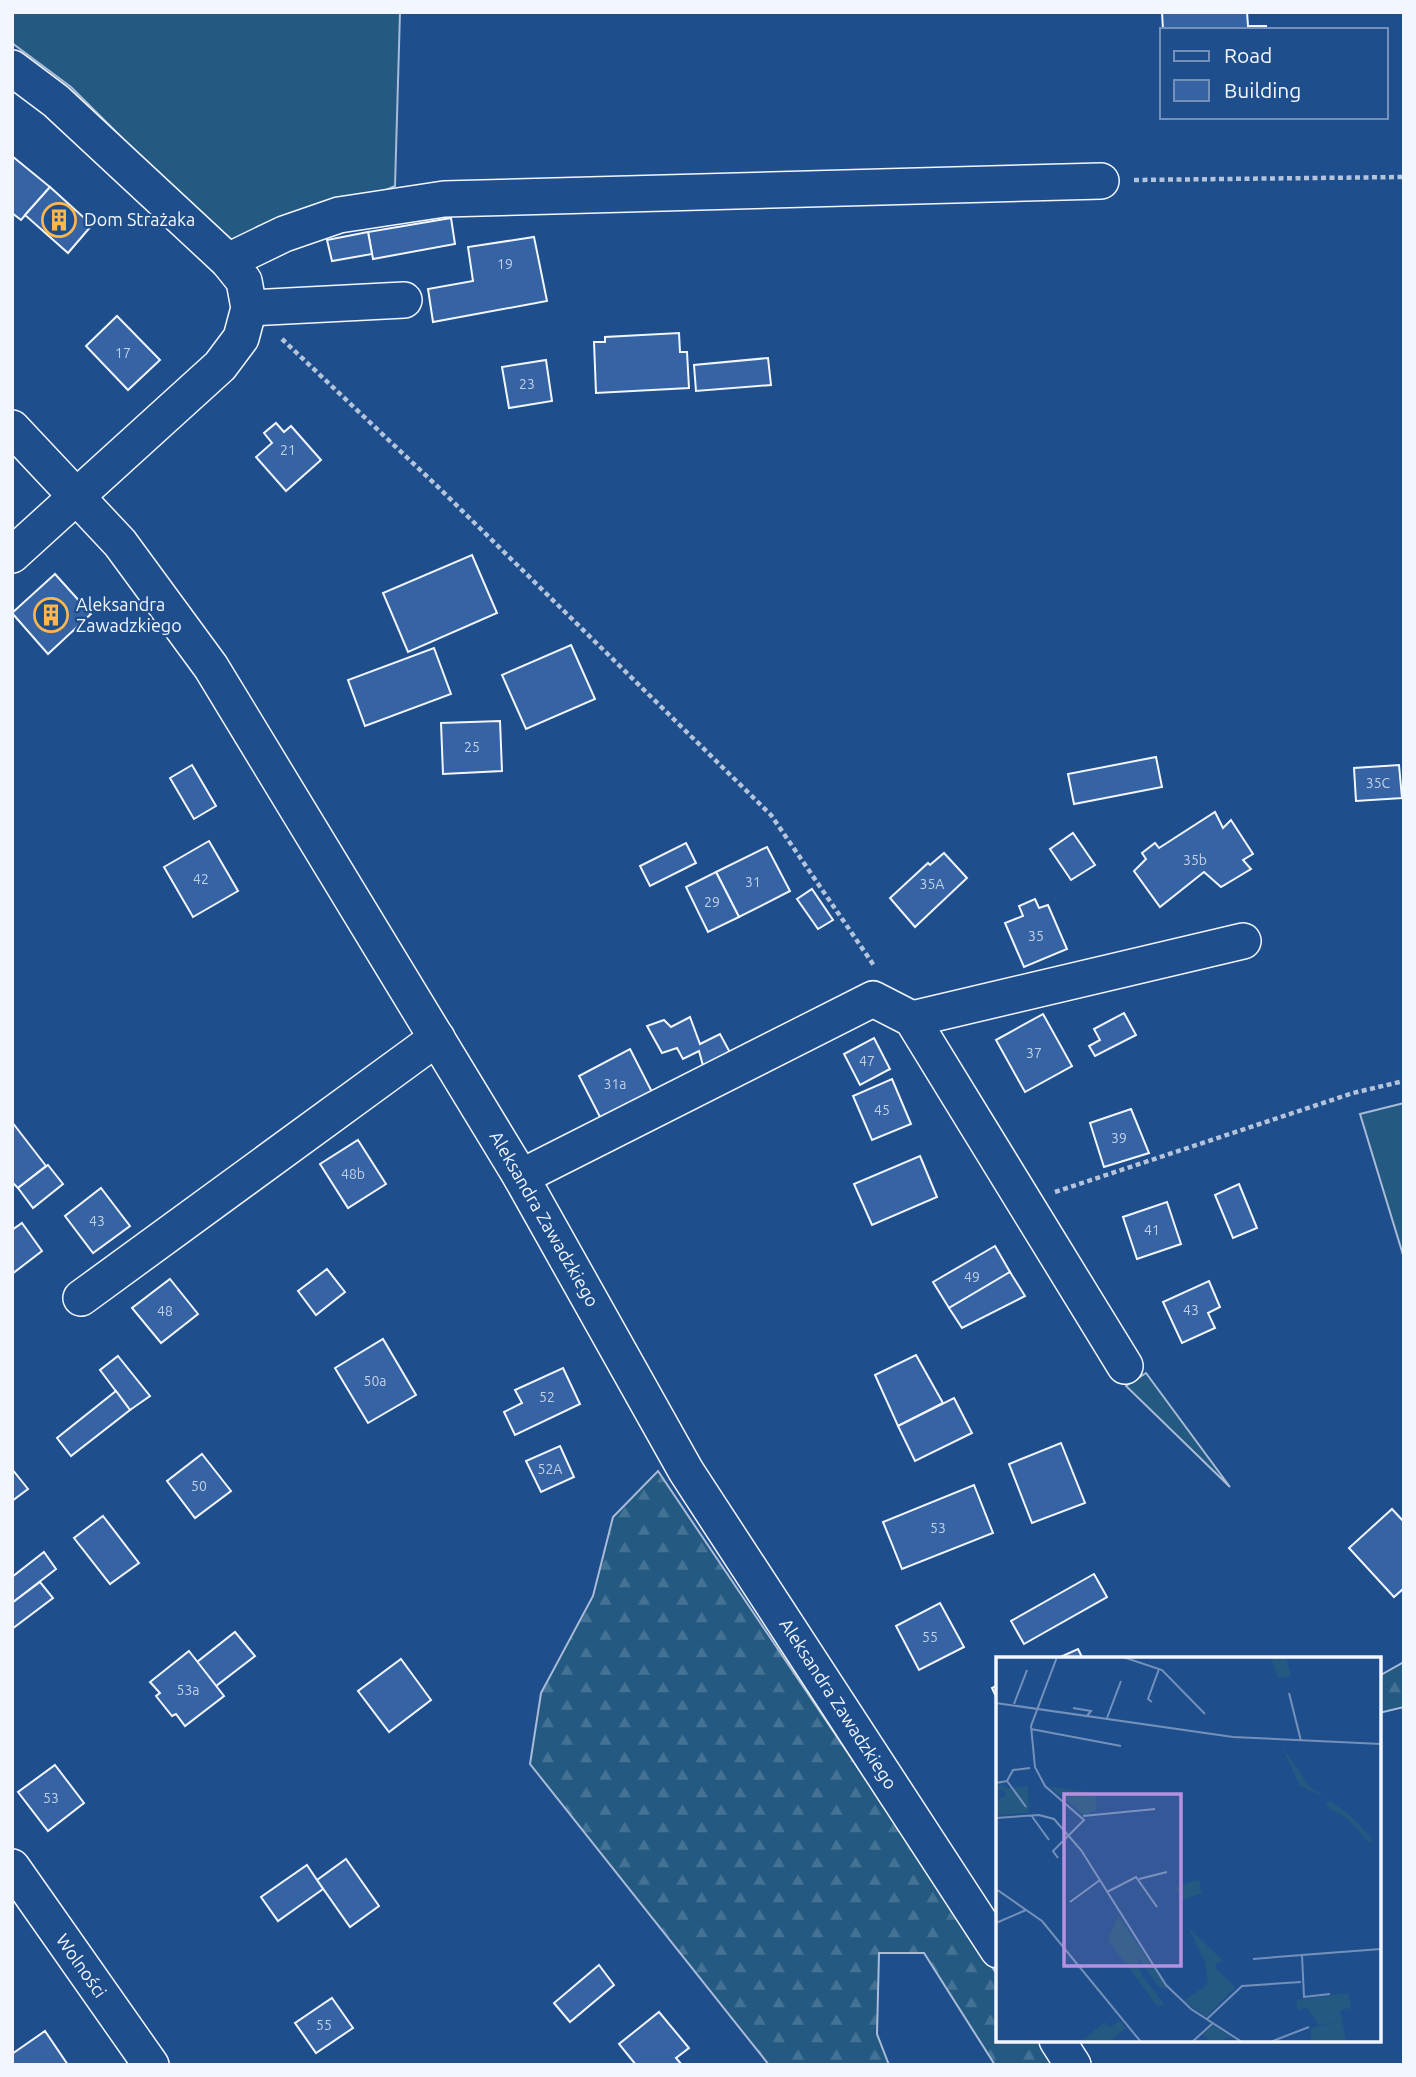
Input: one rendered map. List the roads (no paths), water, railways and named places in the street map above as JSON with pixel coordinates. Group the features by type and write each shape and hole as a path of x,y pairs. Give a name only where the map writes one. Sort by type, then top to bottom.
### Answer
{"street":[{"path":"12,68 56,101 228,261 244,281 249,308 241,338 220,366 12,555"},
{"path":"228,261 284,234 338,215 444,199 1101,181"},
{"path":"249,308 404,300"},
{"name":"Aleksandra Zawadzkiego","path":"12,428 120,544 211,667 521,1177 686,1471 996,1947"},
{"path":"912,1019 1243,941"},
{"path":"521,1177 873,999 912,1019 1125,1366"},
{"path":"81,1298 437,1038"},
{"name":"Wolności","path":"12,1867 150,2065"},
{"path":"1058,2042 1073,2065"}],"place":[{"name":"Dom Strażaka","path":"59,220"},
{"name":"Aleksandra Zawadzkiego","path":"51,615"}]}
